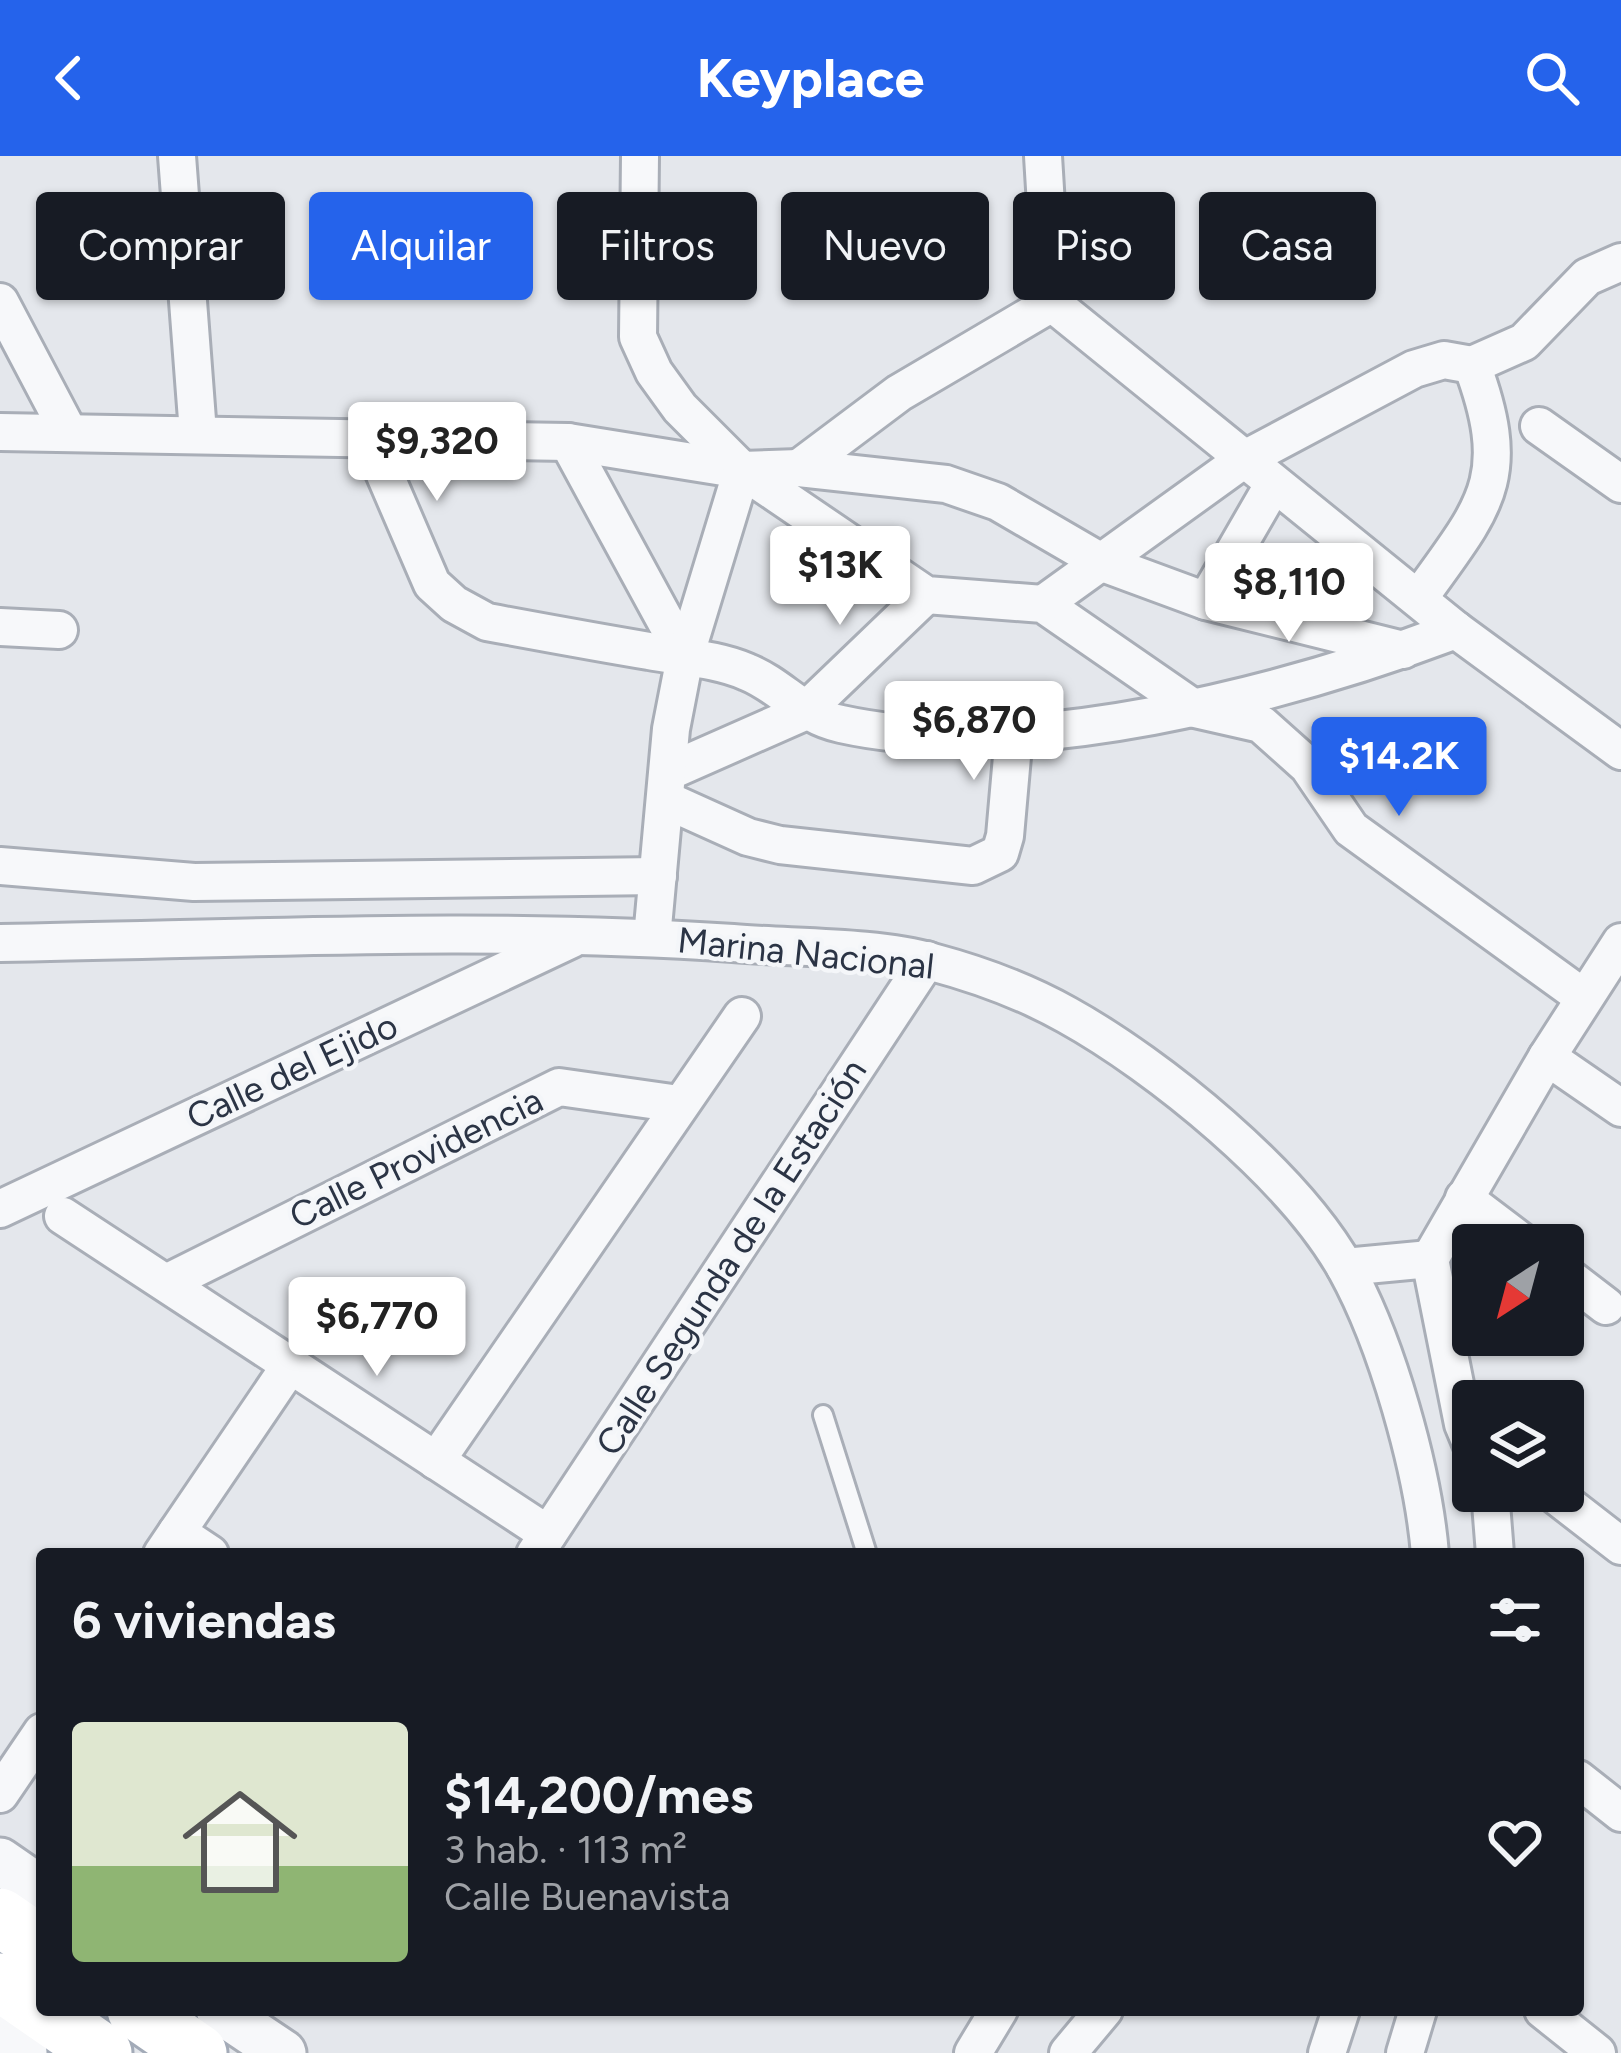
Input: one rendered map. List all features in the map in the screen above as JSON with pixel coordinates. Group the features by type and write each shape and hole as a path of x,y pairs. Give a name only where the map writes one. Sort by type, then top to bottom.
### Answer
{"main road":[{"path":"0,1917 36,1942"},
{"path":"0,1982 36,2007"},
{"path":"49,2016 103,2053"},
{"path":"175,2016 221,2023"}],"street":[{"path":"177,156 198,434"},
{"path":"640,156 638,337 654,372 680,407 742,470 926,596 1043,604 1195,709 1261,724 1308,766 1351,829 1583,997"},
{"path":"1043,156 1052,303 1456,630 1621,752"},
{"path":"1043,604 1243,460 1414,369 1444,360 1472,365 1524,342 1604,270 1621,230"},
{"path":"0,302 68,431"},
{"path":"799,468 899,393 1052,303"},
{"path":"1419,598 1482,510 1496,459 1472,365"},
{"path":"1539,426 1621,484"},
{"path":"0,432 568,442 742,470 799,468 946,484 998,502 1103,563 1206,601 1403,650"},
{"path":"370,440 432,584 454,604 488,622 746,671 804,712 836,724 923,736 1014,734 1195,709 1403,650 1456,630"},
{"path":"568,442 685,657"},
{"path":"652,938 685,657 742,470"},
{"path":"1206,601 1273,484"},
{"path":"667,786 804,712 926,596"},
{"path":"0,627 58,630"},
{"path":"667,786 748,837 780,845 973,866 1000,853 1006,836 1014,734"},
{"path":"0,866 194,882 658,876"},
{"name":"Marina Nacional","path":"0,943 584,933 926,960 1066,1014 1168,1084 1294,1198 1345,1268 1376,1336 1426,1508 1429,1548"},
{"name":"Calle del Ejido","path":"0,1209 584,933"},
{"path":"1458,1380 1430,1259 1583,997 1621,942"},
{"name":"Calle Segunda de la Estación","path":"542,1544 926,960"},
{"path":"436,1461 742,1016"},
{"path":"1547,1057 1621,1108"},
{"name":"Calle Providencia","path":"168,1282 559,1087 679,1104"},
{"path":"1464,1198 1498,1224"},
{"path":"63,1216 436,1461 542,1544"},
{"path":"1345,1268 1430,1259"},
{"path":"1584,1289 1606,1306"},
{"path":"170,1543 291,1364"},
{"path":"1492,1512 1495,1548"},
{"path":"1577,1512 1621,1546"},
{"path":"0,1794 36,1741"},
{"path":"1584,1784 1621,1813"},
{"path":"0,1861 36,1885"},
{"path":"973,2053 995,2016"},
{"path":"1068,2053 1098,2016"},
{"path":"1327,2053 1339,2016"},
{"path":"1405,2053 1416,2016"},
{"path":"1551,2016 1597,2053"},
{"path":"221,2023 283,2053"}],"lane":[{"path":"824,1415 865,1548"}]}
